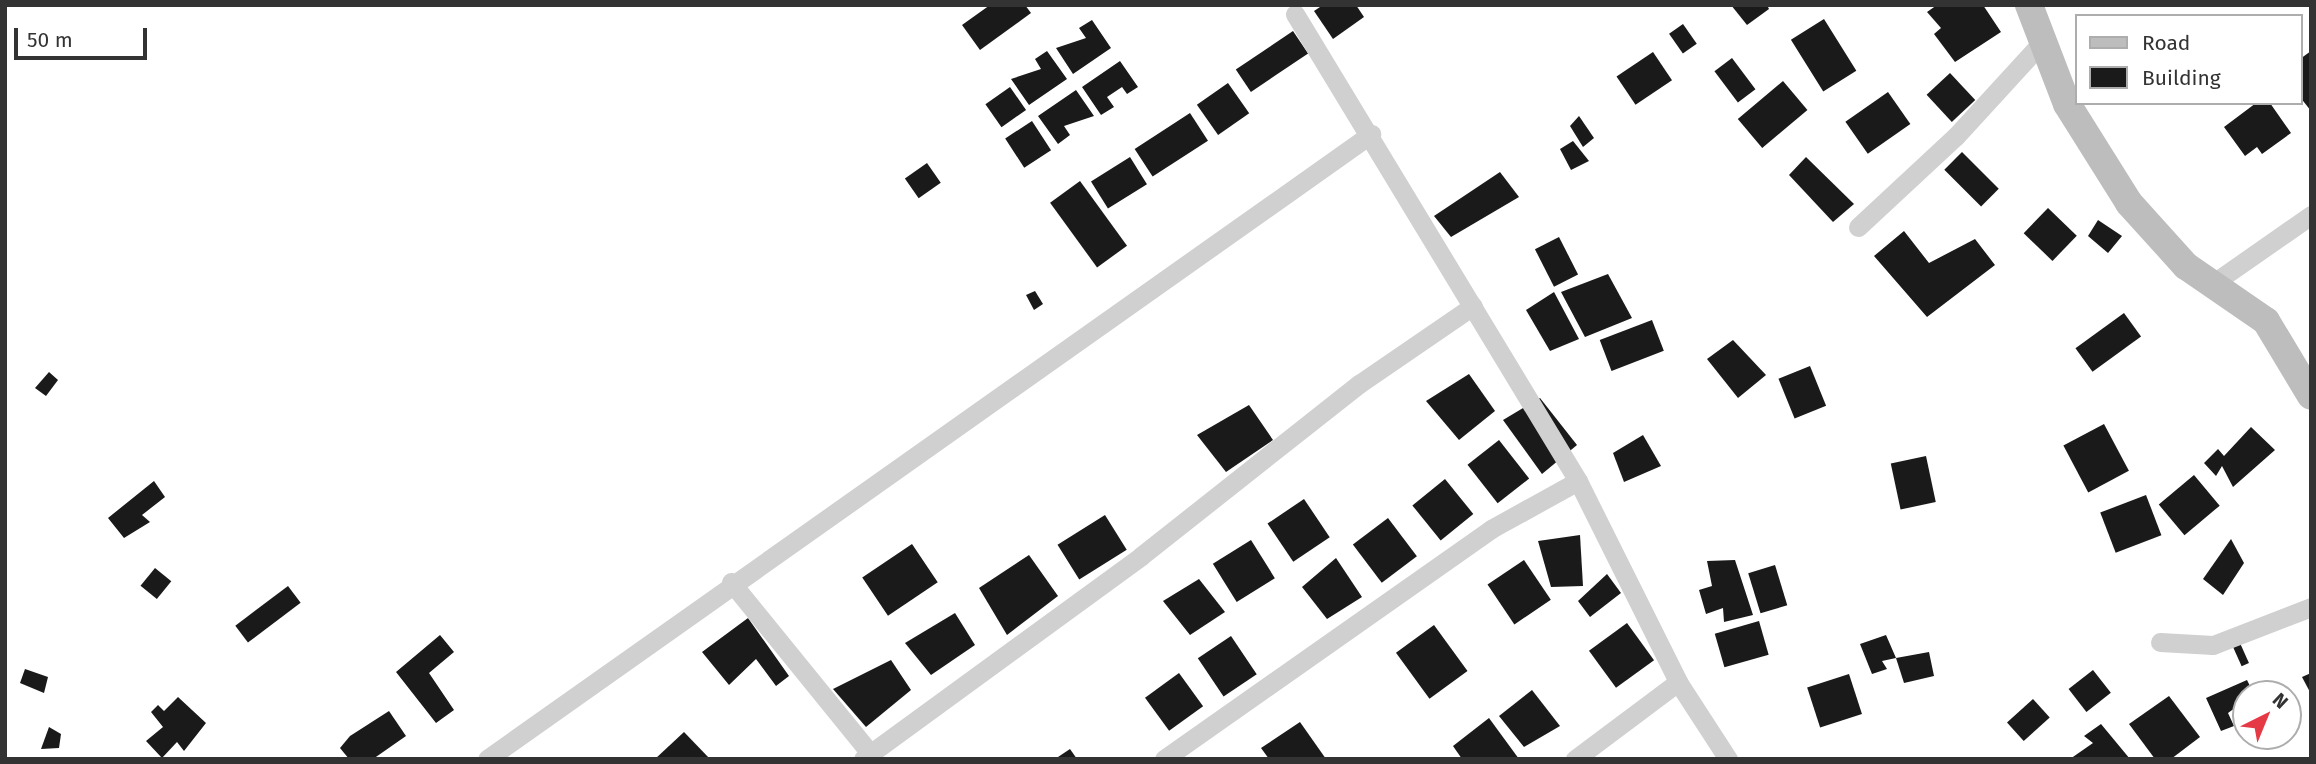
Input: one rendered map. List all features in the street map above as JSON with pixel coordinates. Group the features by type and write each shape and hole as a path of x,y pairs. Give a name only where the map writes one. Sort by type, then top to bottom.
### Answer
{"street":[{"path":"2029,5 2045,39 2067,104 2129,203 2186,266 2215,282 2266,321 2311,396"},
{"path":"1295,13 1371,134 1578,481 1678,682 1728,759"},
{"path":"1858,227 1956,136 2045,39"},
{"path":"487,759 731,582 1371,134"},
{"path":"2215,282 2311,215"},
{"path":"731,582 866,756 1162,540 1359,384 1473,306"},
{"path":"1164,759 1492,529 1578,481"},
{"path":"2160,642 2213,645 2311,607"},
{"path":"1575,759 1678,682"}],"building":[{"path":"990,5 1025,5 1031,13 980,50 962,25"},
{"path":"1323,5 1356,5 1364,17 1333,39 1314,11"},
{"path":"1731,5 1767,5 1769,9 1747,25"},
{"path":"1937,5 1983,5 2001,32 1955,62 1934,34 1941,28 1927,12"},
{"path":"1824,19 1856,71 1823,91 1791,40"},
{"path":"1092,20 1111,48 1073,74 1056,48 1086,38 1079,28"},
{"path":"1683,24 1697,44 1683,53 1669,34"},
{"path":"1293,31 1308,53 1251,92 1236,70"},
{"path":"1047,51 1067,79 1029,105 1011,79 1041,69 1035,59"},
{"path":"2311,51 2311,111 2302,100 2302,58"},
{"path":"1653,52 1672,80 1636,105 1617,77"},
{"path":"1732,58 1755,89 1738,102 1714,71"},
{"path":"1120,61 1138,87 1127,94 1122,87 1107,97 1114,107 1101,115 1082,87"},
{"path":"1950,73 1975,100 1952,122 1927,95"},
{"path":"1783,81 1807,110 1762,148 1738,119"},
{"path":"1228,83 1249,113 1218,135 1197,105"},
{"path":"1010,87 1026,110 1001,127 985,104"},
{"path":"1076,90 1094,116 1064,126 1070,135 1058,144 1038,116"},
{"path":"1888,92 1910,124 1868,154 1845,122"},
{"path":"2253,105 2271,105 2291,133 2262,154 2257,147 2245,156 2224,127"},
{"path":"1190,113 1208,141 1153,177 1135,149"},
{"path":"1579,116 1594,138 1583,147 1570,126"},
{"path":"1032,121 1051,150 1024,168 1005,138"},
{"path":"1573,141 1589,161 1571,170 1560,149"},
{"path":"1962,152 1999,189 1981,206 1944,170"},
{"path":"1130,157 1147,184 1108,209 1091,181"},
{"path":"1806,157 1854,204 1833,222 1789,175"},
{"path":"927,163 941,183 919,198 905,178"},
{"path":"1500,172 1519,197 1451,237 1434,216"},
{"path":"1080,181 1127,246 1097,267 1050,203"},
{"path":"2048,208 2077,236 2052,261 2024,233"},
{"path":"2098,220 2122,236 2108,253 2088,236"},
{"path":"1904,231 1929,263 1975,239 1995,265 1927,317 1874,256"},
{"path":"1559,237 1578,274 1554,287 1535,249"},
{"path":"1608,274 1632,318 1585,337 1561,292"},
{"path":"1035,291 1043,304 1034,310 1026,295"},
{"path":"1554,292 1579,339 1550,351 1526,310"},
{"path":"2124,313 2141,336 2093,372 2075,348"},
{"path":"1652,320 1664,351 1612,371 1600,340"},
{"path":"1733,340 1766,375 1738,398 1707,359"},
{"path":"1810,366 1826,406 1795,419 1778,379"},
{"path":"49,372 58,380 46,396 35,388"},
{"path":"1469,374 1495,411 1459,440 1426,401"},
{"path":"1540,398 1577,445 1542,474 1503,420"},
{"path":"1249,405 1273,440 1226,472 1197,435"},
{"path":"2104,424 2129,471 2088,492 2063,446"},
{"path":"2251,427 2275,450 2233,487 2222,466 2216,476 2204,463 2218,449 2224,456"},
{"path":"1643,435 1661,466 1624,482 1613,453"},
{"path":"1499,440 1529,479 1498,503 1467,465"},
{"path":"1926,456 1936,502 1901,509 1891,463"},
{"path":"2194,475 2220,506 2184,535 2159,505"},
{"path":"1445,479 1473,514 1441,540 1412,505"},
{"path":"154,481 165,497 142,515 150,522 124,538 108,518"},
{"path":"2146,495 2161,535 2116,553 2100,513"},
{"path":"1304,499 1330,537 1293,562 1268,524"},
{"path":"1105,515 1127,550 1079,579 1058,545"},
{"path":"1388,518 1417,556 1382,583 1353,544"},
{"path":"1580,535 1583,586 1551,587 1538,541"},
{"path":"2231,539 2244,563 2223,595 2203,579"},
{"path":"1251,540 1275,578 1237,602 1213,564"},
{"path":"912,544 938,582 888,616 862,578"},
{"path":"1029,555 1058,596 1007,635 979,588"},
{"path":"1336,558 1362,597 1327,619 1302,587"},
{"path":"1524,560 1551,600 1514,624 1488,585"},
{"path":"1735,560 1753,615 1724,622 1723,608 1706,614 1699,590 1712,586 1707,561"},
{"path":"1775,565 1787,605 1761,613 1748,573"},
{"path":"155,568 171,581 157,599 141,586"},
{"path":"1607,574 1621,593 1590,617 1578,601"},
{"path":"1199,579 1225,612 1190,635 1163,601"},
{"path":"288,586 301,603 248,642 235,626"},
{"path":"955,613 975,645 931,675 905,643"},
{"path":"748,618 789,676 776,686 756,659 729,685 702,652"},
{"path":"1759,621 1769,655 1724,667 1715,634"},
{"path":"1627,623 1654,660 1616,688 1589,651"},
{"path":"1434,625 1468,671 1429,699 1396,653"},
{"path":"440,635 454,652 429,673 454,710 436,723 396,672"},
{"path":"1886,635 1896,658 1882,661 1887,669 1872,674 1860,644"},
{"path":"1231,636 1257,674 1224,697 1198,658"},
{"path":"2240,643 2249,663 2242,666 2233,646"},
{"path":"1929,652 1934,676 1904,683 1896,658"},
{"path":"891,660 911,690 866,727 833,689"},
{"path":"25,669 48,677 44,693 20,683"},
{"path":"2093,670 2111,693 2086,712 2069,689"},
{"path":"1179,673 1203,706 1169,731 1145,698"},
{"path":"2311,673 2311,694 2302,677"},
{"path":"1849,674 1862,714 1820,728 1807,688"},
{"path":"2232,687 2232,710 2228,713 2232,727 2221,731 2206,698"},
{"path":"1532,690 1560,726 1524,747 1499,716"},
{"path":"2169,696 2200,737 2171,759 2155,759 2129,724"},
{"path":"178,697 206,723 184,751 177,742 162,758 146,741 163,727 151,712 158,705 164,711"},
{"path":"2033,699 2050,718 2024,741 2007,722"},
{"path":"389,711 406,736 373,759 349,759 340,748 350,736"},
{"path":"1489,718 1519,759 1462,759 1453,746"},
{"path":"1300,722 1326,759 1269,759 1261,748"},
{"path":"2101,724 2130,759 2070,759 2093,743 2084,736"},
{"path":"49,727 61,734 59,748 41,749"},
{"path":"684,732 710,759 655,759"},
{"path":"1070,749 1077,759 1055,759"}]}
